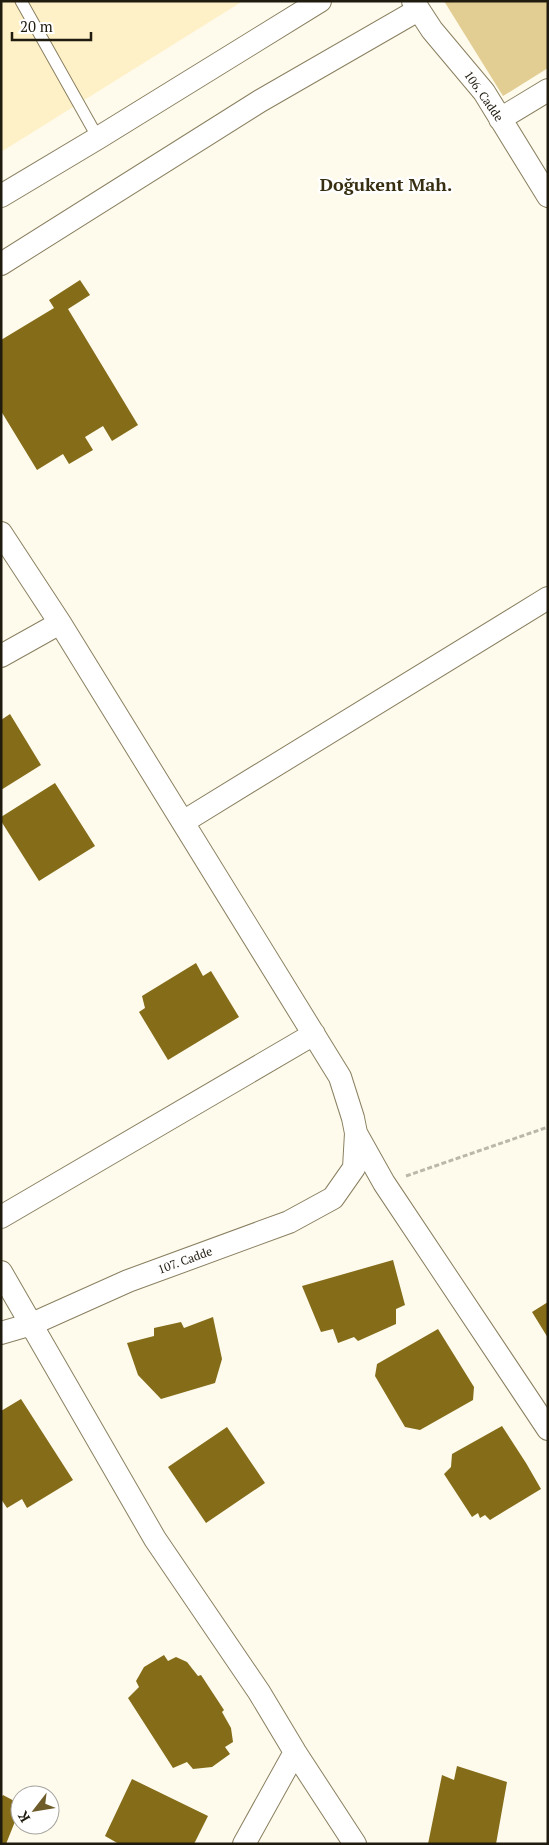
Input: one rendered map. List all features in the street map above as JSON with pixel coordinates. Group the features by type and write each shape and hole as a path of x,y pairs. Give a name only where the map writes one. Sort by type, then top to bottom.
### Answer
{"street":[{"path":"1,196 320,1"},
{"path":"1,264 415,5"},
{"name":"106. Cadde","path":"415,5 432,30 484,92 548,196"},
{"path":"500,119 548,90"},
{"path":"1,533 60,623 340,1077 356,1133 384,1183 548,1429"},
{"path":"183,822 548,598"},
{"path":"1,656 60,623"},
{"path":"1,1217 314,1034"},
{"name":"107. Cadde","path":"1,1333 32,1324 128,1281 289,1222 333,1198 354,1168 356,1133"},
{"path":"1,1272 155,1539 259,1692 295,1752 355,1844"},
{"path":"244,1844 295,1752"}],"lane":[{"path":"20,1 98,138"}],"path":[{"path":"384,1183 548,1127"}],"shaded area":[{"path":"1,1 243,1 1,152"},
{"path":"444,1 548,1 548,68 503,96"}],"building":[{"path":"80,280 90,295 68,309 138,425 112,441 103,426 85,437 93,450 69,464 63,454 37,470 1,411 1,340 54,308 49,300"},
{"path":"10,714 41,765 1,790 1,720"},
{"path":"55,783 95,846 39,881 1,821 1,817"},
{"path":"196,963 203,976 211,971 239,1017 168,1060 139,1012 145,1008 142,996"},
{"path":"393,1260 405,1305 396,1309 396,1324 358,1341 354,1337 338,1343 333,1329 321,1332 302,1286"},
{"path":"548,1302 548,1338 532,1312"},
{"path":"213,1317 222,1359 215,1383 161,1399 138,1375 127,1343 154,1336 154,1328 181,1322 184,1328"},
{"path":"438,1329 474,1387 473,1400 420,1430 405,1427 375,1376 377,1364"},
{"path":"21,1399 73,1480 27,1508 22,1499 7,1508 1,1499 1,1411"},
{"path":"502,1426 541,1489 490,1520 485,1515 480,1518 478,1513 472,1517 444,1474 451,1467 452,1454"},
{"path":"227,1427 265,1483 206,1523 168,1467"},
{"path":"164,1655 168,1661 176,1657 187,1662 198,1676 201,1675 224,1710 222,1712 231,1728 233,1742 225,1747 230,1754 212,1767 193,1769 187,1762 173,1768 128,1698 139,1687 136,1681 144,1667"},
{"path":"457,1766 507,1782 496,1844 428,1844 442,1775 454,1780"},
{"path":"132,1779 208,1816 194,1844 119,1844 105,1836"},
{"path":"3,1795 10,1799 10,1834 6,1844 1,1844 1,1798"}],"district":[{"name":"Doğukent Mah.","path":"386,184"}]}
